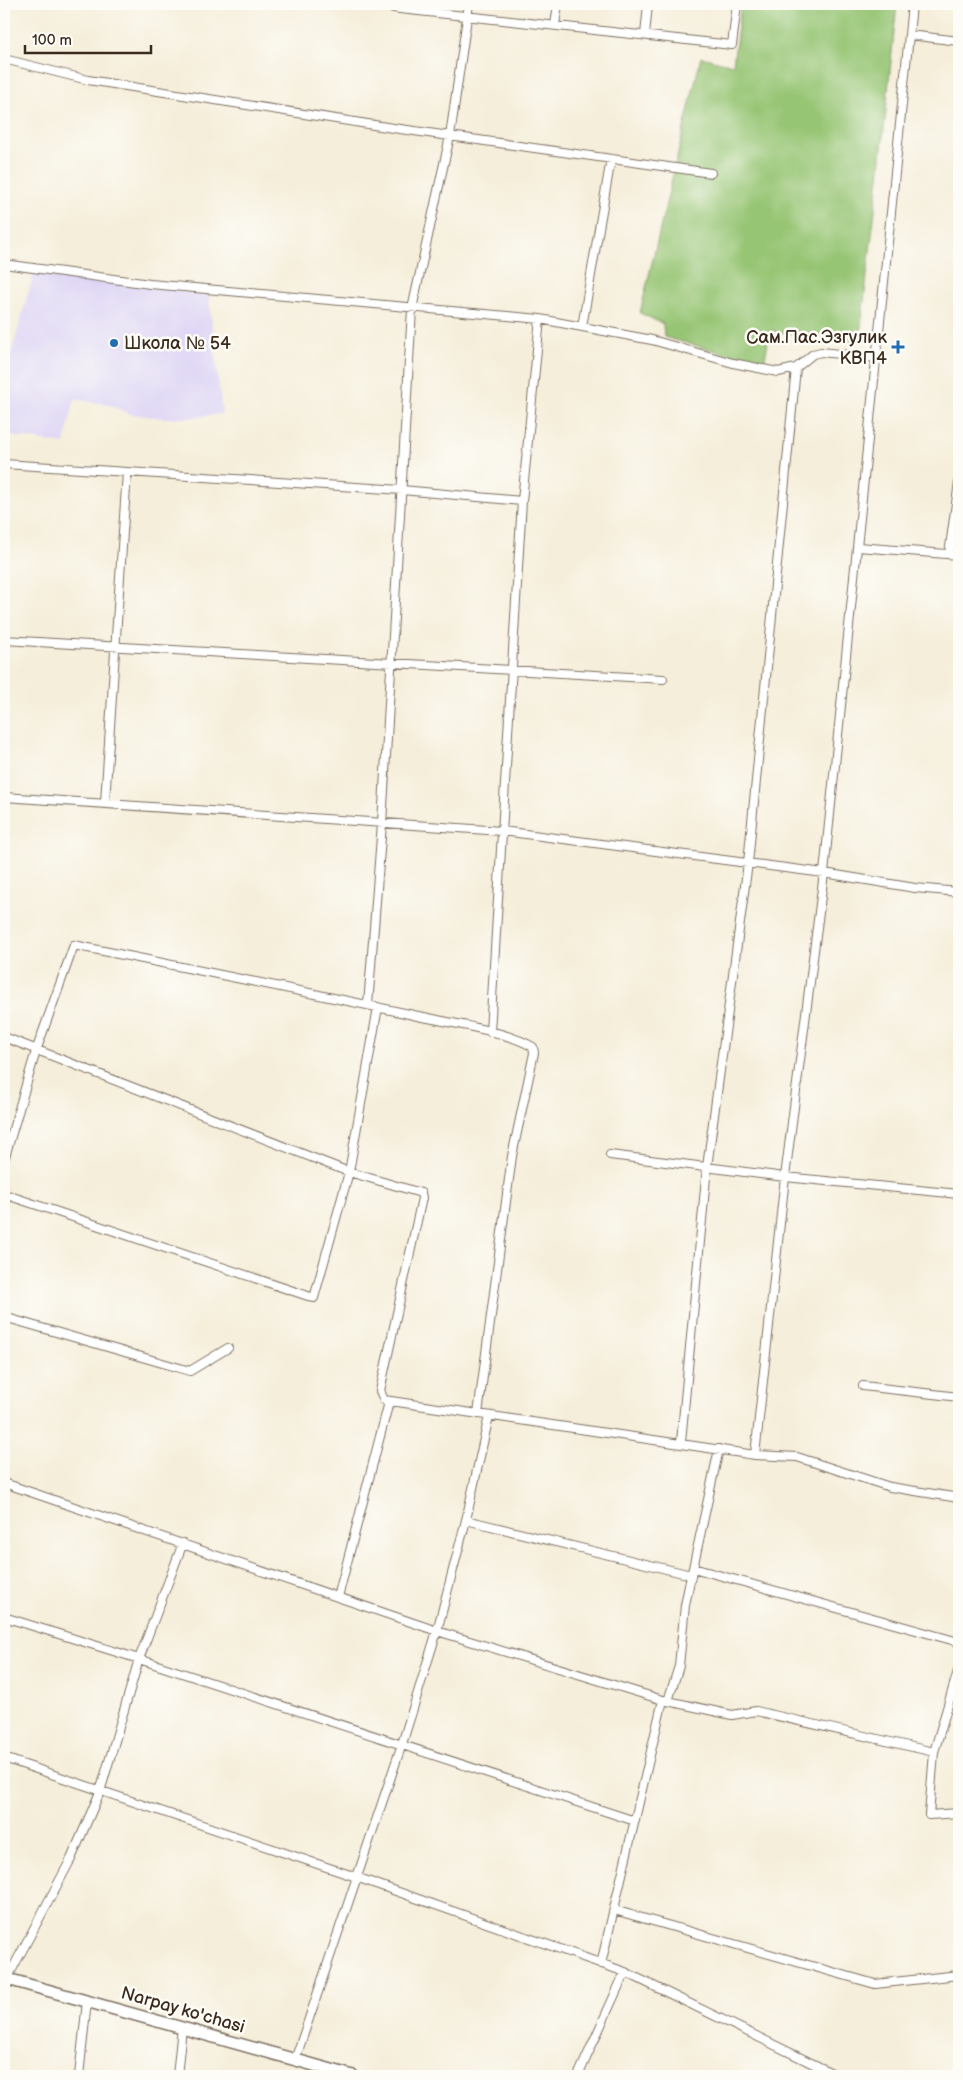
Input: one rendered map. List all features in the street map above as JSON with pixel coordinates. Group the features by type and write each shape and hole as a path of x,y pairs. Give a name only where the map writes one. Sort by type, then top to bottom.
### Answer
{"main road":[{"name":"Narpay ko'chasi","path":"5,1978 353,2076"}],"street":[{"path":"372,4 732,45 737,4"},
{"path":"368,1005 382,824 412,309 450,136 469,4"},
{"path":"555,26 558,4"},
{"path":"645,35 648,4"},
{"path":"755,1455 785,1177 824,873 912,4"},
{"path":"909,35 959,41"},
{"path":"4,60 88,80 450,136 711,172"},
{"path":"582,327 611,158"},
{"path":"4,264 150,284 540,319 652,340 733,363 778,372 796,368 813,354 821,352 877,358"},
{"path":"490,1032 514,670 522,501 540,319"},
{"path":"681,1442 707,1167 748,863 796,368"},
{"path":"4,464 402,490 522,501"},
{"path":"105,802 127,472"},
{"path":"949,554 959,482"},
{"path":"858,547 959,555"},
{"path":"4,640 663,679"},
{"path":"4,797 105,802 382,824 502,831 824,873 915,888 959,892"},
{"path":"4,1160 36,1051 74,945 378,1007 490,1032 527,1043 534,1047 534,1053 512,1156 478,1414"},
{"path":"4,1194 314,1298 349,1172 378,1007"},
{"path":"4,1037 349,1172 422,1193 380,1391 384,1400 681,1442 755,1455 797,1458 890,1486 959,1498"},
{"path":"610,1155 785,1177 959,1194"},
{"path":"4,1317 190,1371 228,1348"},
{"path":"863,1386 959,1397"},
{"path":"338,1597 389,1402"},
{"path":"295,2060 402,1744 437,1631 466,1520 490,1416"},
{"path":"601,1964 635,1820 666,1701 679,1666 684,1612 719,1449"},
{"path":"4,1483 437,1631 666,1701 732,1715 756,1711 934,1752"},
{"path":"466,1520 692,1571 959,1642"},
{"path":"5,1978 71,1859 100,1792 139,1659 183,1543"},
{"path":"4,1617 635,1820"},
{"path":"959,1668 934,1752 929,1815 959,1813"},
{"path":"4,1758 356,1877 625,1972 838,2076"},
{"path":"614,1910 875,1984 959,1975"},
{"path":"578,2076 625,1972"},
{"path":"79,2076 87,2002"},
{"path":"177,2076 182,2028"}],"shaded area":[{"name":"Школа № 54","path":"35,269 208,290 222,414 187,418 163,418 130,414 109,405 75,399 64,444 4,435 4,378"}],"green space":[{"path":"741,4 897,4 859,342 770,331 764,364 664,337 663,324 640,313 701,57 733,65"}],"place":[{"name":"Школа № 54","path":"114,343"},
{"name":"Сам.Пас.Эзгулик КВП4","path":"898,347"}]}
